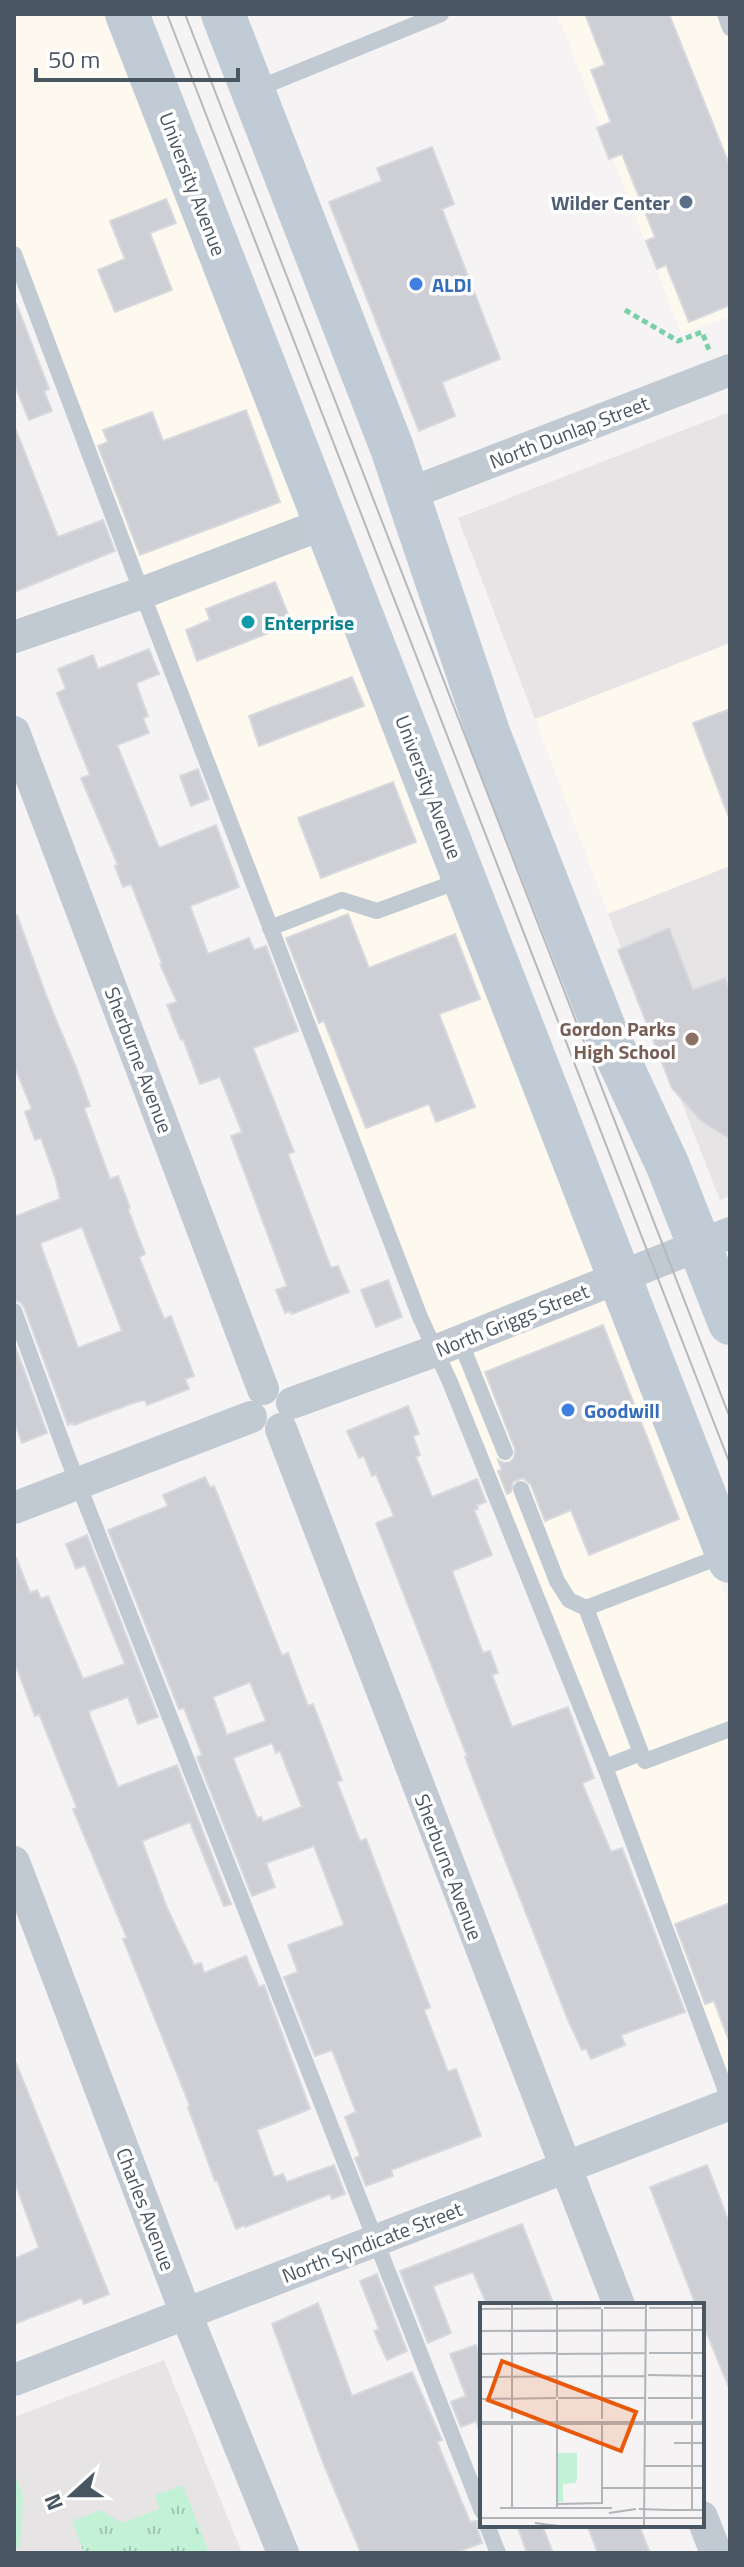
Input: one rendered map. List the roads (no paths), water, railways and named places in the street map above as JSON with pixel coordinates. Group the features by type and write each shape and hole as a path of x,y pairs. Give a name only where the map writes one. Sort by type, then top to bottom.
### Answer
{"main road":[{"name":"University Avenue","path":"127,14 729,1557"},
{"path":"223,14 408,494 495,750 604,1028 668,1166 715,1239 730,1323"}],"street":[{"name":"North Dunlap Street","path":"408,494 730,370"},
{"path":"14,637 142,593 326,523"},
{"name":"Sherburne Avenue","path":"14,732 257,1403"},
{"name":"North Griggs Street","path":"287,1416 448,1346 715,1239"},
{"path":"14,1508 78,1483 257,1403 279,1389 286,1393 287,1416"},
{"name":"Sherburne Avenue","path":"287,1416 565,2168 618,2303"},
{"name":"Charles Avenue","path":"14,1862 186,2314 283,2553"},
{"name":"North Syndicate Street","path":"14,2380 730,2103"},
{"path":"704,2522 716,2553"}],"lane":[{"path":"253,90 441,14"},
{"path":"725,14 730,28"},
{"path":"14,254 411,1294 448,1346 505,1452"},
{"path":"270,928 342,900 377,911 465,879"},
{"path":"14,1311 78,1483 480,2506"},
{"path":"448,1346 450,1382 605,1767 730,2103"},
{"path":"521,1489 557,1581 569,1600 586,1608 645,1761 730,1729"},
{"path":"586,1608 729,1557"},
{"path":"605,1767 641,1753"},
{"path":"488,2527 498,2553"}],"tram line":[{"path":"167,14 730,1464"},
{"path":"185,14 730,1418"}],"place":[{"name":"Wilder Center","path":"686,202"},
{"name":"ALDI","path":"416,284"},
{"name":"Enterprise","path":"248,622"},
{"name":"Gordon Parks High School","path":"692,1039"},
{"name":"Goodwill","path":"568,1410"}]}
